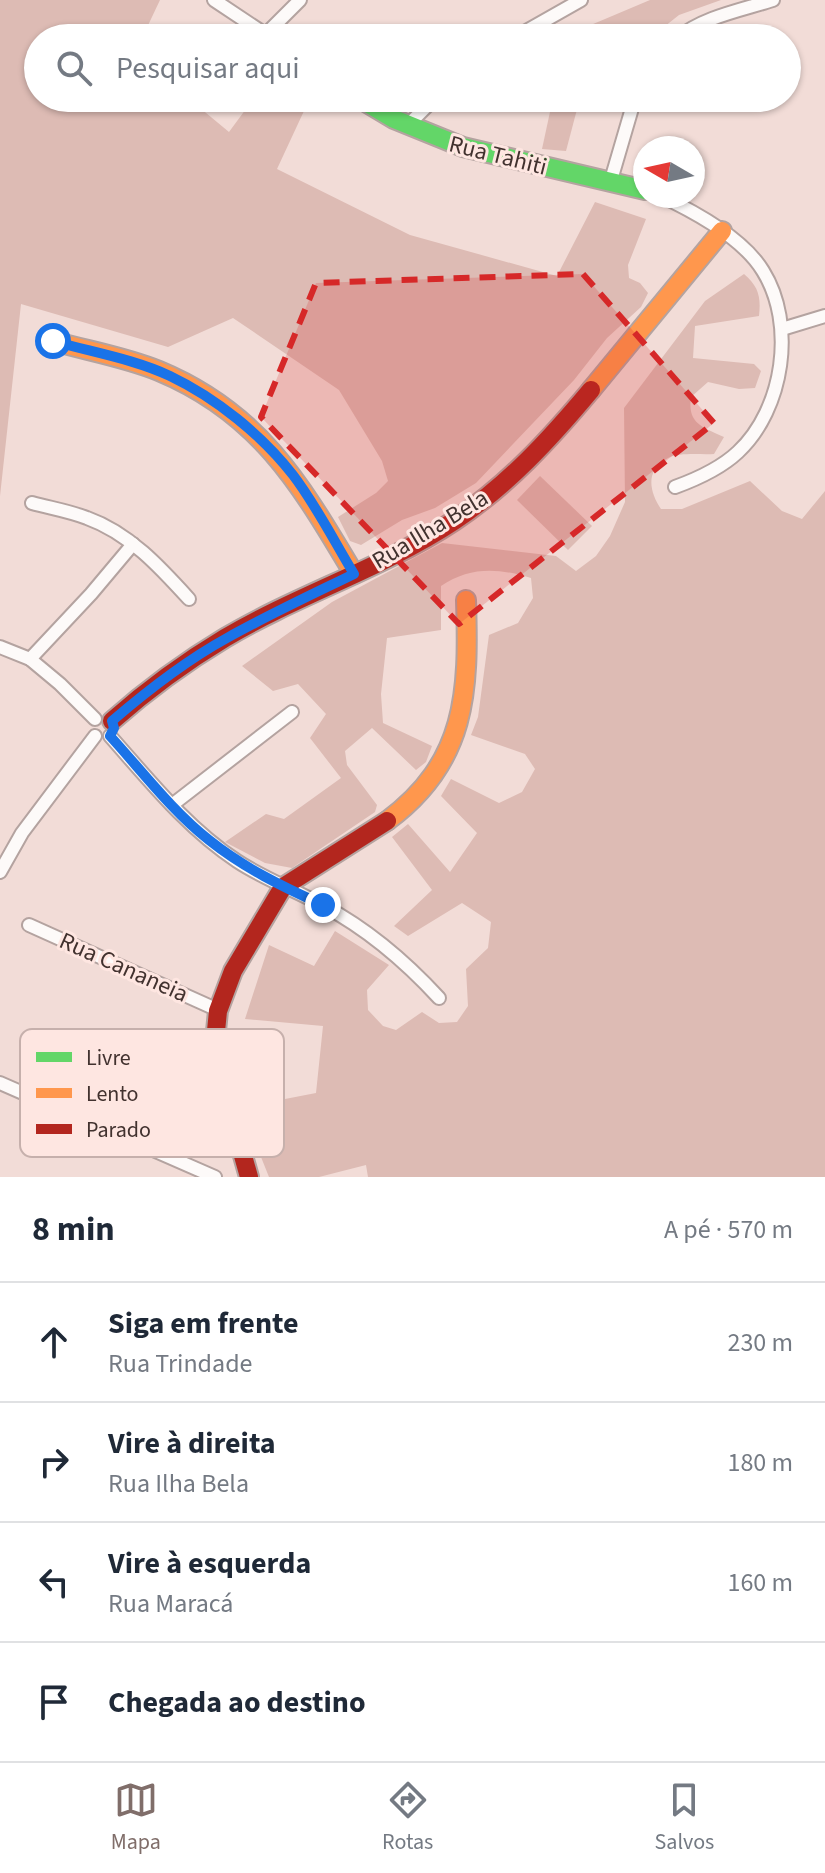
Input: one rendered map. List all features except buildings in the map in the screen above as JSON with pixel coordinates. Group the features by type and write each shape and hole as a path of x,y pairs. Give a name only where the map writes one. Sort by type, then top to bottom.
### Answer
{"street":[{"path":"214,0 250,24"},
{"path":"279,24 300,0"},
{"path":"539,24 581,0"},
{"path":"705,24 773,0"},
{"name":"Rua Tahiti","path":"383,112 450,145 517,163 633,186"},
{"path":"407,126 421,112"},
{"path":"611,180 631,112"},
{"path":"675,487 722,465 740,451 758,428 772,399 781,364 782,329 775,297 763,270 722,231 685,208"},
{"name":"Rua Ilha Bela","path":"106,725 146,691 227,637 454,521 513,476 555,433 722,231"},
{"path":"782,329 825,316"},
{"path":"53,341 169,376 223,409 257,437 293,475 354,574"},
{"path":"32,503 86,517 108,527 157,564 189,599"},
{"path":"30,659 133,544"},
{"path":"219,1029 218,1010 250,941 283,887 366,836 410,801 434,776 449,746 461,707 467,637 466,600"},
{"path":"0,647 30,659 106,725 172,805 206,838 283,887 323,905 384,945 413,969 439,998"},
{"path":"172,805 292,712"},
{"path":"0,872 22,833 95,736 102,739 106,725"},
{"name":"Rua Cananeia","path":"29,925 218,1010"},
{"path":"0,1083 20,1092"},
{"path":"169,1157 215,1177"},
{"path":"243,1157 249,1177"}],"highlighted area":[{"path":"583,274 714,423 459,624 261,417 316,283"}],"shaded area":[{"path":"0,0 160,0 149,24 24,24 24,112 205,112 229,132 244,112 303,112 277,169 410,235 557,276 595,202 646,219 628,265 629,278 640,283 648,293 641,307 607,338 574,380 476,483 435,508 402,520 361,545 350,541 338,517 376,493 388,481 382,461 339,390 233,318 168,347 21,304 0,496"},
{"path":"650,0 721,0 679,15 668,24 593,24"},
{"path":"550,112 576,112 566,151 542,149"},
{"path":"744,274 753,283 760,303 759,316 695,326 693,358 754,364 761,371 755,388 739,389 708,382 691,397 694,419 724,437 714,454 678,455 668,458 656,468 651,481 661,509 682,509 750,481 782,511 802,519 825,491 825,1177 368,1177 366,1165 319,1177 269,1177 261,1157 284,1157 284,1099 316,1093 323,1026 245,1019 269,945 314,966 335,931 389,965 367,990 368,1010 383,1026 396,1030 422,1012 439,1023 457,1022 468,1006 466,969 488,948 491,922 462,903 408,936 394,926 432,890 392,837 408,824 450,872 477,833 441,796 451,779 499,803 522,792 535,769 525,754 471,735 478,717 489,635 518,623 533,598 531,578 496,571 463,575 441,586 441,630 387,638 381,694 383,723 432,746 426,762 416,770 372,728 345,751 347,765 377,805 375,812 292,868 265,863 225,842 266,814 284,819 341,778 310,738 326,714 298,684 273,691 242,666 332,602 442,543 556,556 576,571 596,556 610,536 625,502 624,408 705,301"},
{"path":"540,476 592,526 568,550 517,500"}],"traffic: fast":[{"path":"382,112 463,147 633,187"}],"traffic: slow":[{"path":"591,390 722,231"},
{"path":"53,341 159,371 225,408 251,430 296,482 354,574"},
{"path":"387,821 434,775 458,723 466,665 466,600"}],"traffic: jam":[{"path":"112,721 167,677 225,638 399,553 454,521 527,460 591,390"},
{"path":"216,1029 218,1011 233,971 283,887 387,821"},
{"path":"243,1157 249,1177"}],"route":[{"path":"53,341 169,376 223,409 257,437 293,475 354,574 227,637 188,661 146,691 112,721 114,728 110,736 206,838 258,874 323,905"}]}
